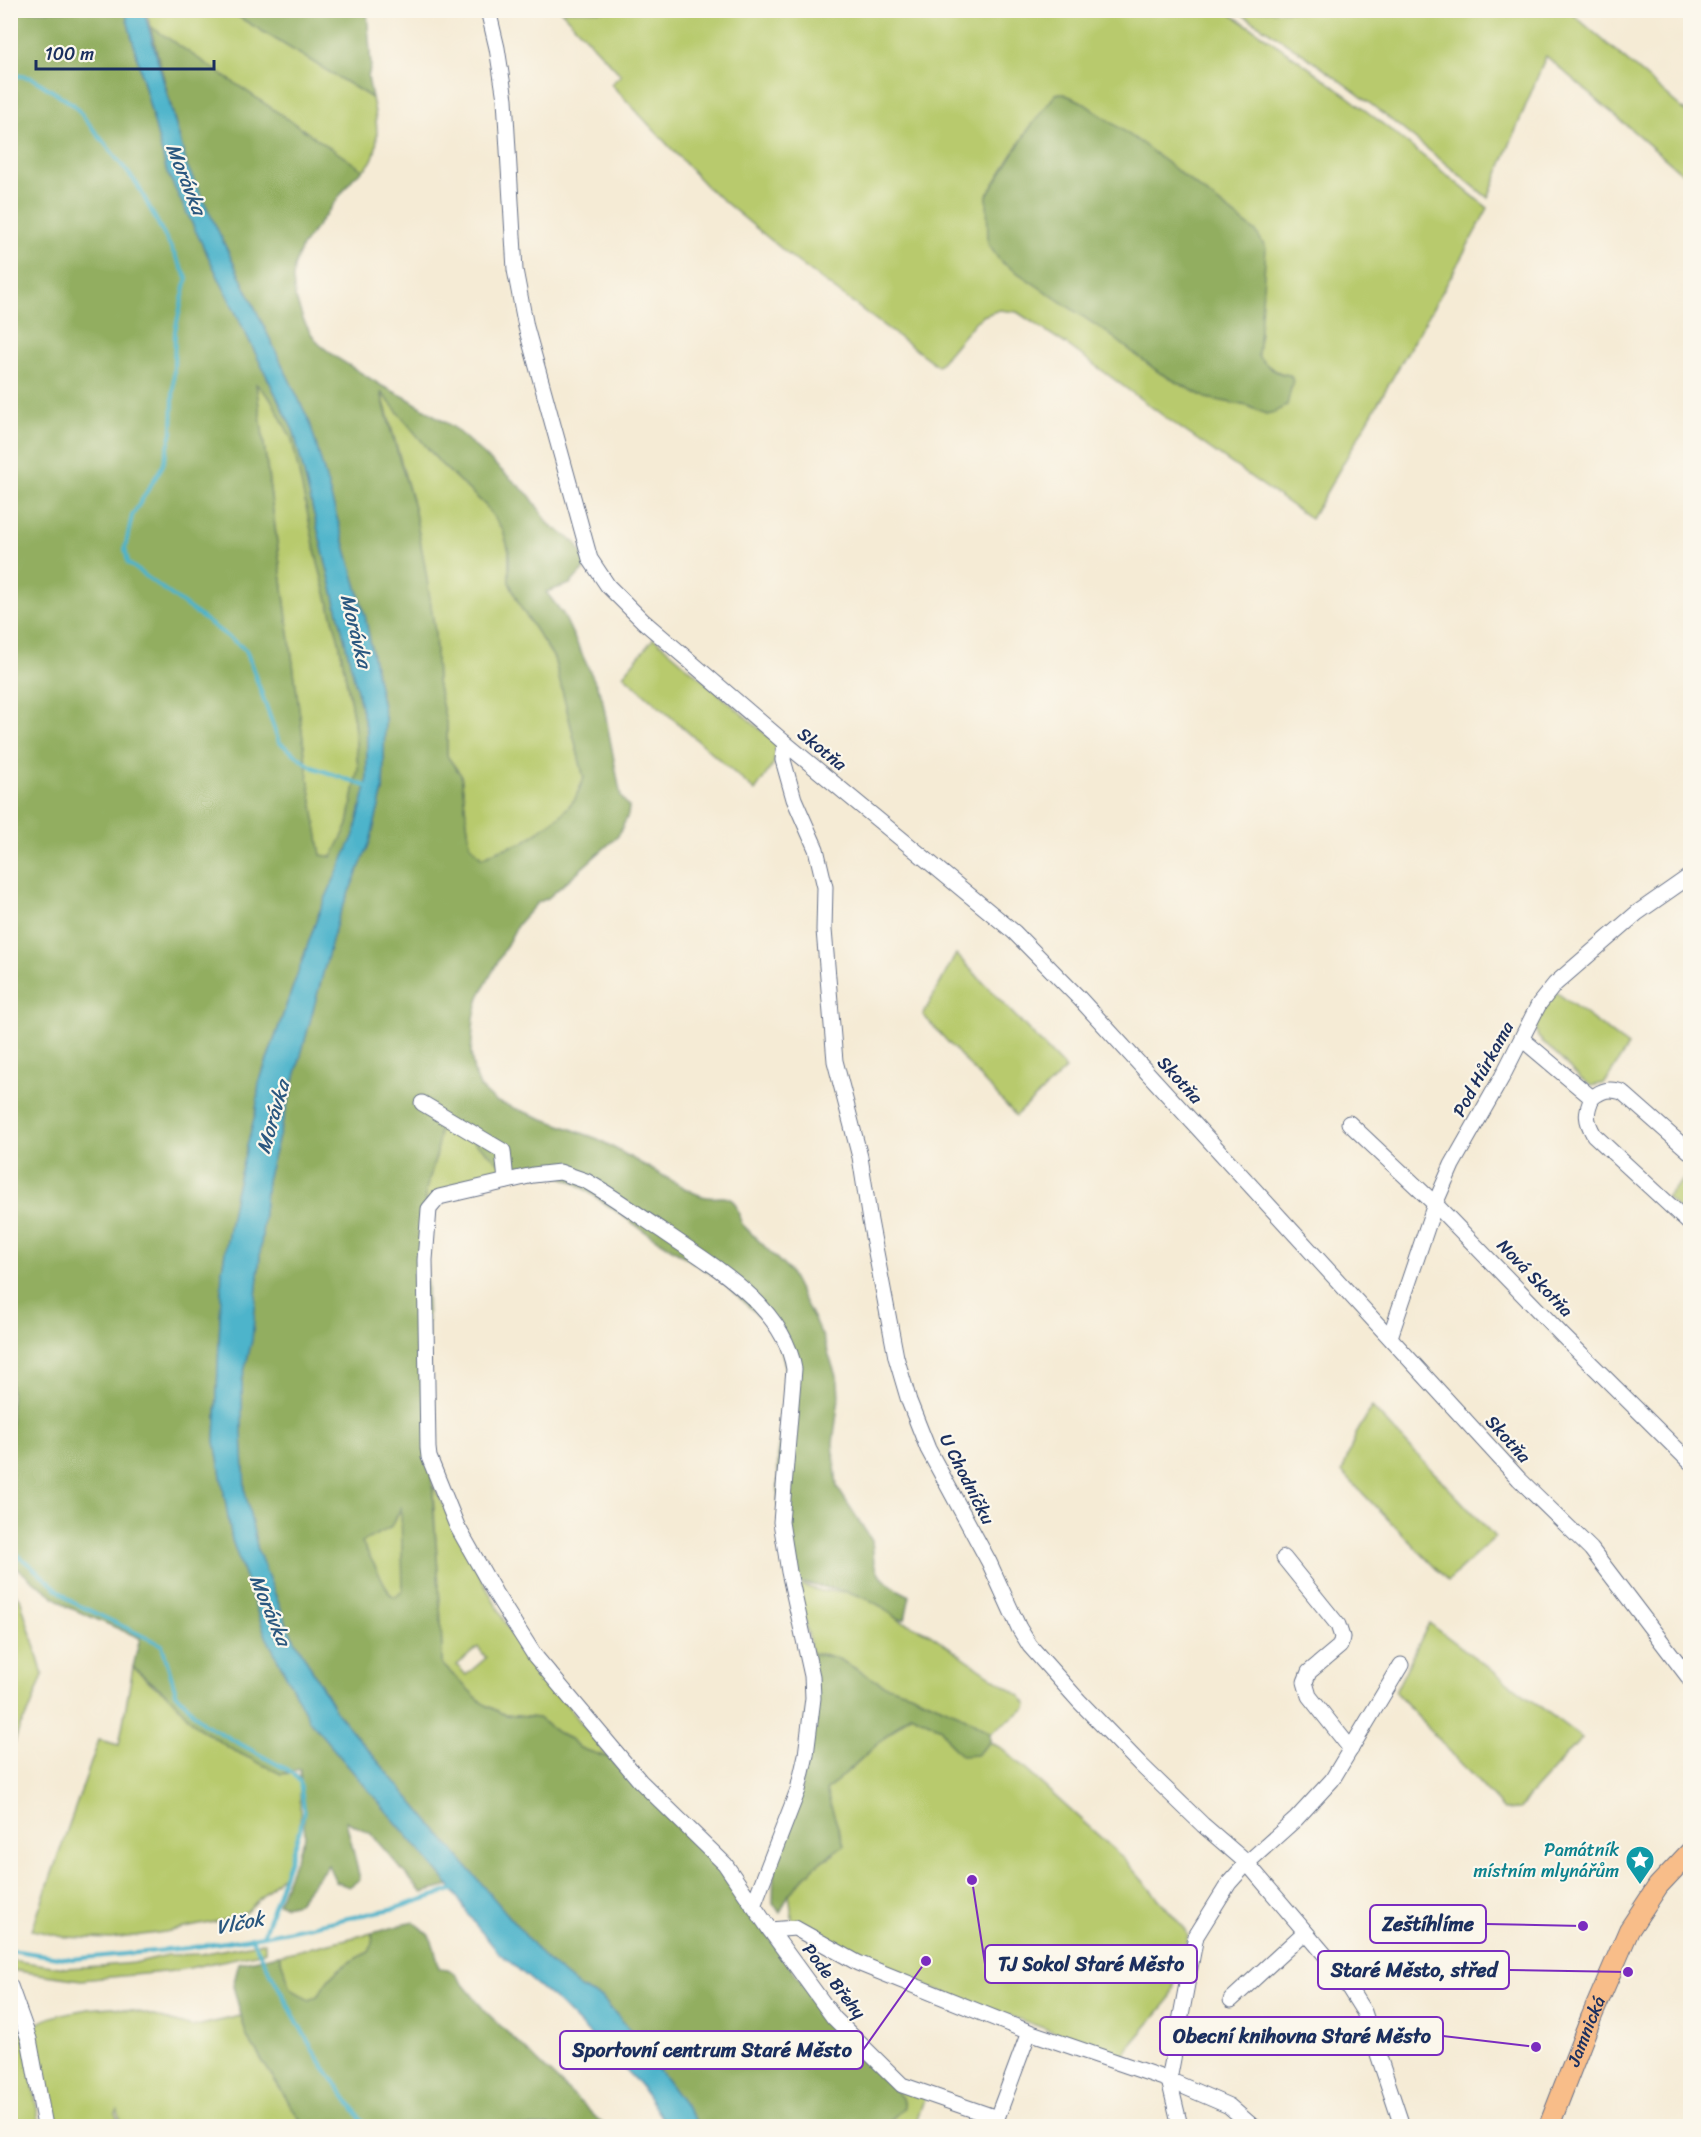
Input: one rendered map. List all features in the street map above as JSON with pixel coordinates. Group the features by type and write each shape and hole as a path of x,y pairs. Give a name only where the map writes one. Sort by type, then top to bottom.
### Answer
{"main road":[{"name":"Jamnická","path":"1549,2127 1591,2018 1629,1930 1658,1886 1690,1852"}],"street":[{"name":"Skotňa","path":"488,10 505,99 515,270 526,327 590,559 608,586 643,621 785,743 1014,932 1086,1006 1519,1479 1591,1549 1690,1679"},
{"name":"U Chodníčku","path":"785,743 783,760 794,798 816,849 825,887 824,930 835,1061 860,1157 877,1263 896,1357 909,1401 928,1449 1030,1646 1141,1765 1203,1825 1247,1863 1337,1969 1364,2012 1402,2127"},
{"name":"Pod Hůrkama","path":"1390,1337 1435,1204 1452,1165 1539,1004 1555,984 1637,913 1690,876"},
{"path":"1522,1039 1592,1098"},
{"path":"1690,1152 1622,1092 1614,1089 1605,1090 1592,1098 1587,1109 1586,1122 1594,1135 1690,1224"},
{"path":"422,1103 502,1151 506,1181"},
{"name":"Nová Skotňa","path":"1349,1123 1435,1204 1690,1462"},
{"name":"Pode Břehy","path":"753,1905 798,1790 806,1755 813,1698 812,1676 789,1572 781,1522 794,1369 791,1352 784,1337 738,1283 586,1181 560,1172 506,1181 439,1197 429,1209 425,1260 429,1457 458,1526 495,1593 535,1656 640,1781 725,1864 770,1930 834,2018 902,2085 998,2122 1029,2032"},
{"path":"1284,1558 1338,1625 1342,1637 1340,1646 1309,1672 1305,1682 1310,1696 1351,1749"},
{"path":"1180,2127 1169,2080 1196,1936 1229,1883 1247,1863 1296,1819 1332,1780 1401,1665"},
{"name":"Pode Břehy","path":"770,1930 795,1928 858,1964 1029,2032 1169,2080 1229,2106 1252,2127"},
{"path":"1231,2000 1305,1932"},
{"path":"10,1986 29,2039 45,2127"}],"green space":[{"path":"10,11 125,11 167,172 294,432 367,731 367,783 354,835 319,913 259,1082 256,1111 235,1194 222,1270 215,1441 232,1540 266,1636 309,1720 450,1886 422,1893 370,1833 346,1821 360,1879 349,1887 336,1882 328,1865 297,1903 285,1906 278,1903 305,1835 300,1769 281,1774 231,1749 197,1727 170,1697 133,1667 140,1638 68,1607 11,1564","holes":["256,384 271,399 292,440 318,563 339,641 354,721 358,768 348,825 332,857 321,855 308,777"]},
{"path":"146,11 229,11 372,98 377,137 374,156 369,164 363,170 150,26"},
{"path":"229,11 367,11 371,66 368,77 372,98"},
{"path":"561,11 1225,11 1326,80 1488,208 1448,282 1311,519 1169,420 1069,346 1017,312 999,310 983,316 975,322 938,366 795,260 708,188 611,84 621,75","holes":["1061,93 1080,101 1144,145 1256,232 1261,307 1258,356 1273,369 1291,376 1266,414 1248,406 1206,398 1160,373 1109,334 1000,261 987,195 1028,130 1056,94"]},
{"path":"1236,11 1569,11 1690,115 1690,180 1546,56 1488,198 1334,76"},
{"path":"150,26 363,170 354,177 302,246 294,267 295,296 310,332 319,344 337,358 453,427 530,496 549,524 576,543 588,565 570,584 546,592 563,614 602,697 621,797 629,807 628,815 618,836 548,898 537,903 518,924 479,997 474,1018 471,1053 474,1072 480,1087 495,1101 598,1139 695,1193 707,1197 724,1197 734,1202 742,1224 789,1271 823,1337 838,1382 839,1398 833,1443 837,1487 872,1541 874,1563 879,1574 891,1586 910,1596 905,1619 897,1619 874,1602 862,1597 795,1582 778,1503 778,1456 785,1407 785,1365 779,1340 767,1324 719,1278 653,1237 574,1182 561,1177 511,1173 454,1127 440,1125 437,1153 426,1190 425,1221 433,1500 442,1664 482,1703 505,1715 538,1718 580,1748 609,1758 715,1863 830,2021 902,2098 904,2107 885,2126 700,2126 625,2024 602,1998 580,1988 546,1960 337,1713 289,1630 258,1551 245,1492 242,1380 252,1340 267,1180 338,918 370,842 383,791 385,718 365,616 310,423 187,166","holes":["381,392 440,463 486,506 503,530 509,551 509,582 521,608 554,658 584,778 575,799 561,815 524,842 482,858 470,845 461,775 447,756 447,727 437,682 435,632 425,567 414,507","401,1508 403,1591 395,1597 390,1594 362,1542 390,1528"]},
{"path":"1061,93 1080,101 1144,145 1256,232 1266,248 1258,356 1272,369 1290,375 1293,380 1287,405 1266,414 1248,406 1206,398 1160,373 1109,334 1000,261 988,244 987,195 1028,130 1056,94"},
{"path":"256,383 271,399 292,439 318,563 339,641 354,721 358,768 348,825 333,857 321,856 308,777"},
{"path":"381,391 440,463 486,506 503,530 509,551 509,582 521,608 554,658 584,778 575,799 561,815 524,842 482,858 470,845 461,775 447,756 447,727 437,682 435,632 425,567 414,507"},
{"path":"654,638 776,743 774,763 755,791 623,675"},
{"path":"956,954 1066,1069 1016,1116 923,1015"},
{"path":"1556,992 1628,1046 1605,1083 1592,1086 1580,1078 1538,1037 1535,1025"},
{"path":"439,1125 454,1127 511,1173 426,1202 426,1190 437,1153"},
{"path":"1690,1173 1690,1219 1666,1197"},
{"path":"1372,1407 1495,1537 1448,1581 1342,1472 1356,1434"},
{"path":"433,1485 511,1634 609,1758 580,1748 538,1718 505,1715 482,1703 442,1664","holes":["478,1647 486,1658 466,1675 457,1665"]},
{"path":"402,1507 403,1591 395,1597 390,1594 361,1542 390,1528"},
{"path":"797,1584 821,1591 850,1592 872,1600 883,1606 897,1619 930,1634 1020,1696 1027,1704 1026,1708 990,1733 931,1702 883,1685 832,1656 812,1653"},
{"path":"11,1590 20,1598 43,1675 11,1752"},
{"path":"1429,1623 1582,1738 1528,1797 1520,1809 1504,1810 1395,1692"},
{"path":"812,1654 835,1657 884,1685 910,1693 959,1714 990,1733 990,1742 976,1755 962,1756 953,1748 941,1728 910,1714 826,1791 844,1845 816,1865 789,1894 780,1913 773,1903 774,1861 800,1795"},
{"path":"133,1667 170,1697 197,1727 231,1749 281,1774 296,1773 296,1776 300,1777 300,1833 285,1873 246,1912 229,1919 165,1932 111,1939 64,1937 32,1930 99,1740 119,1745"},
{"path":"911,1714 941,1728 953,1748 976,1755 990,1742 1003,1749 1121,1856 1186,1930 1188,1936 1170,1999 1129,2047 1124,2057 916,1982 873,1964 793,1924 789,1894 816,1865 834,1854 826,1791"},
{"path":"413,1922 429,1936 439,1968 448,1969 454,1973 485,2011 605,2126 304,2126 247,2037 233,1986 239,1963 279,1955 291,1989 310,2000 318,1995 330,1978 340,1969 369,1952 373,1943 372,1933"},
{"path":"372,1933 373,1943 369,1952 340,1969 316,1997 309,2001 291,1989 279,1955"},
{"path":"265,1942 265,1951 260,1953 174,1971 81,1980 11,1970 11,1960 66,1968 101,1966 134,1963 168,1955 201,1954"},
{"path":"10,2002 25,2039 40,2126 11,2126"},
{"path":"113,2007 192,2027 241,2016 247,2037 304,2126 121,2126 118,2110 116,2112 118,2126 48,2126 31,2029 58,2015"},
{"path":"900,2087 925,2096 915,2126 885,2126 904,2107 902,2098 897,2092"}],"water":[{"name":"Morávka","path":"125,11 144,11 187,166 310,423 365,616 385,718 383,790 370,842 338,918 267,1180 252,1340 242,1380 245,1492 258,1551 289,1630 337,1713 546,1960 580,1988 601,1998 625,2024 700,2126 667,2126 641,2086 561,2005 499,1953 475,1924 450,1886 309,1720 266,1636 232,1540 215,1441 222,1270 235,1194 256,1111 259,1083 319,913 354,835 367,783 367,731 294,432 167,172"}],"waterway":[{"path":"10,74 32,78 74,105 137,184 187,278 175,331 172,432 163,465 132,516 125,548 128,563 246,650 279,742 312,767 369,787"},
{"path":"10,1548 72,1602 162,1645 176,1693 204,1724 293,1773 300,1782 304,1809 300,1830 263,1936"},
{"name":"Vlčok","path":"10,1950 72,1959 188,1948 263,1936 396,1908 455,1889"},
{"path":"251,1937 315,2054 366,2126"}],"place":[{"name":"TJ Sokol Staré Město","path":"972,1880"},
{"name":"Památník místním mlynářům","path":"1640,1886"},
{"name":"Zeštíhlíme","path":"1583,1926"},
{"name":"Sportovní centrum Staré Město","path":"926,1961"},
{"name":"Staré Město, střed","path":"1628,1972"},
{"name":"Obecní knihovna Staré Město","path":"1536,2047"}]}
